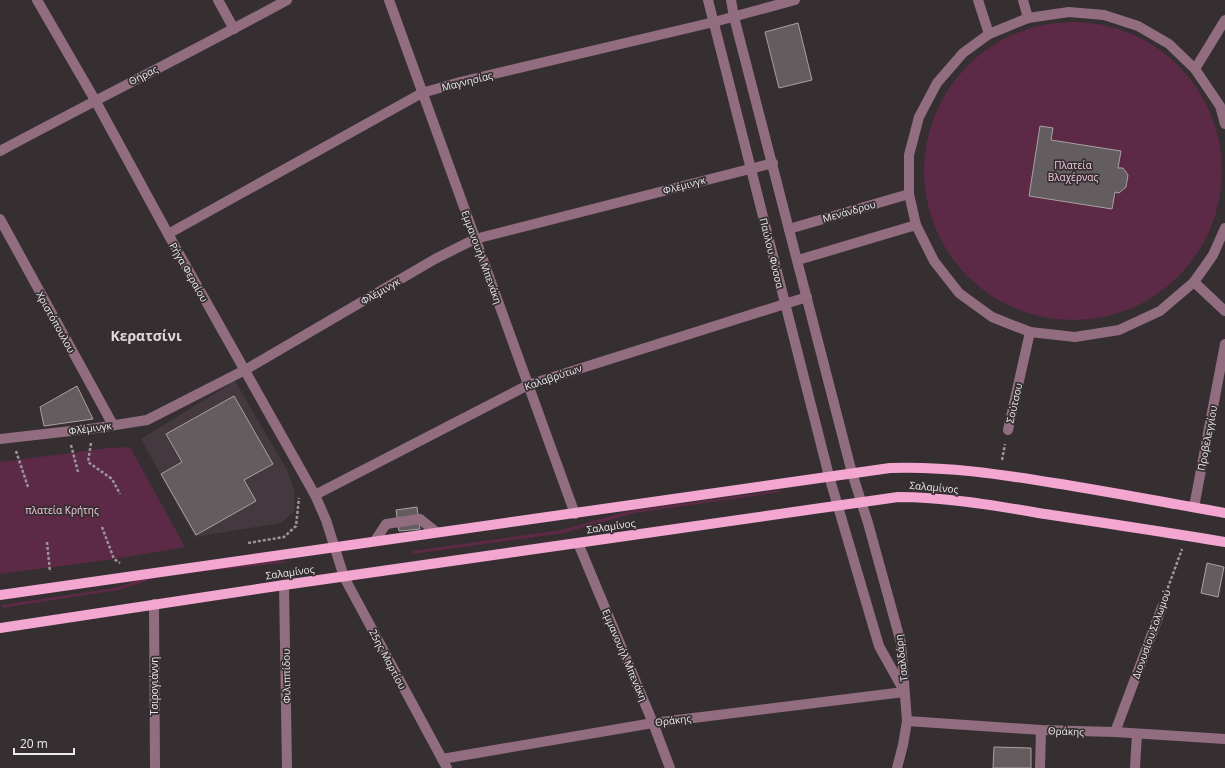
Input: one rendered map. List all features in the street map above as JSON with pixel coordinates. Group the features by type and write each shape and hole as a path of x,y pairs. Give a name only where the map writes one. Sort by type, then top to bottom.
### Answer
{"main road":[{"name":"Σαλαμίνος","path":"0,595 890,468 919,467 999,474 1100,490 1225,513"},
{"name":"Σαλαμίνος","path":"0,628 284,585 898,497 923,497 1002,507 1225,542"}],"street":[{"name":"Ρήγα Φεραίου","path":"37,0 95,100 168,234 315,495 326,520 334,547"},
{"path":"218,0 234,29"},
{"name":"Θήρας","path":"0,151 287,0"},
{"name":"Εμμανουήλ Μπενάκη","path":"389,0 574,514"},
{"name":"Παύλου Φύσσα","path":"708,0 829,476 838,505"},
{"path":"731,0 734,17 852,473 861,502"},
{"name":"Μαγνησίας","path":"168,234 422,93 460,82 714,22 795,0"},
{"path":"978,0 989,34"},
{"path":"1023,0 1028,18"},
{"path":"1225,124 1220,106 1195,69 1169,44 1138,26 1104,15 1069,12 1028,18 989,34 963,53 937,83 919,117 909,155 909,194 916,225 934,261 959,293 992,317 1030,332 1075,337 1119,330 1160,311 1194,282 1213,255 1225,228"},
{"path":"1195,69 1225,20"},
{"name":"Φλέμινγκ","path":"0,439 147,420 245,370 435,259 475,240 773,163"},
{"name":"Μενάνδρου","path":"790,229 909,194"},
{"name":"Χριστόπουλου","path":"0,219 113,425"},
{"path":"798,260 916,225"},
{"path":"1194,282 1225,311"},
{"name":"Καλαβρύτων","path":"315,495 528,385 807,297"},
{"name":"Σούτσου","path":"1008,430 1030,332"},
{"name":"Προβελεγγίου","path":"1194,507 1225,344"},
{"name":"Τσαλδάρη","path":"861,502 901,643 904,692"},
{"name":"Τσαλδάρη","path":"838,505 879,646 904,692"},
{"path":"375,541 386,524 420,519 436,532"},
{"name":"Εμμανουήλ Μπενάκη","path":"578,543 653,723 670,768"},
{"name":"25ης Μαρτίου","path":"334,547 344,577 447,768"},
{"name":"Φιλιππίδου","path":"284,585 287,768"},
{"name":"Τσιρογιάννη","path":"154,604 155,768"},
{"name":"Διονυσίου Σολωμού","path":"1115,732 1162,607"},
{"path":"897,768 907,721 904,692"},
{"name":"Θράκης","path":"442,758 653,723 904,692"},
{"name":"Θράκης","path":"907,721 1041,730 1115,732 1225,738"},
{"path":"1040,768 1041,730"},
{"path":"1136,768 1137,734"}],"path":[{"name":"Σούτσου","path":"999,474 1008,430"},
{"path":"91,441 88,462 112,479 120,494"},
{"path":"14,445 28,487"},
{"path":"246,543 284,536 296,526 299,508 298,499 315,495"},
{"path":"102,527 114,559 121,564 113,564"},
{"name":"Διονυσίου Σολωμού","path":"1162,607 1186,535"},
{"path":"43,573 50,572 46,542"}],"shaded area":[{"path":"235,381 287,470 295,492 294,511 281,523 195,537 141,439"}],"green space":[{"name":"Πλατεία Βλαχέρνας","path":"1058,22 1088,22 1116,28 1143,39 1179,65 1197,88 1211,114 1216,128 1222,156 1222,186 1216,214 1211,228 1197,254 1179,277 1143,303 1116,314 1088,320 1058,320 1030,314 1003,303 967,277 958,266 941,241 930,214 924,186 924,156 930,128 941,101 967,65 978,56 1003,39 1030,28"},
{"name":"πλατεία Κρήτης","path":"130,447 185,547 114,559 0,574 0,462 109,448"},
{"path":"780,490 781,492 635,513 564,533 413,554 412,551 561,530 629,511"},
{"path":"275,560 290,562 161,576 119,590 2,608 1,605 115,588 159,573"}],"building":[{"path":"798,23 812,80 779,88 765,32"},
{"path":"1040,126 1053,128 1051,140 1121,151 1118,168 1123,168 1128,175 1126,187 1119,193 1115,192 1112,209 1029,196"},
{"path":"77,386 93,419 44,426 40,407"},
{"path":"234,396 273,464 244,480 256,501 196,535 161,474 182,462 166,434"},
{"path":"417,507 420,529 399,531 396,510"},
{"path":"1207,563 1224,567 1218,597 1201,593"},
{"path":"994,747 1031,748 1031,768 993,768"}],"district":[{"name":"Κερατσίνι","path":"146,336"}]}
